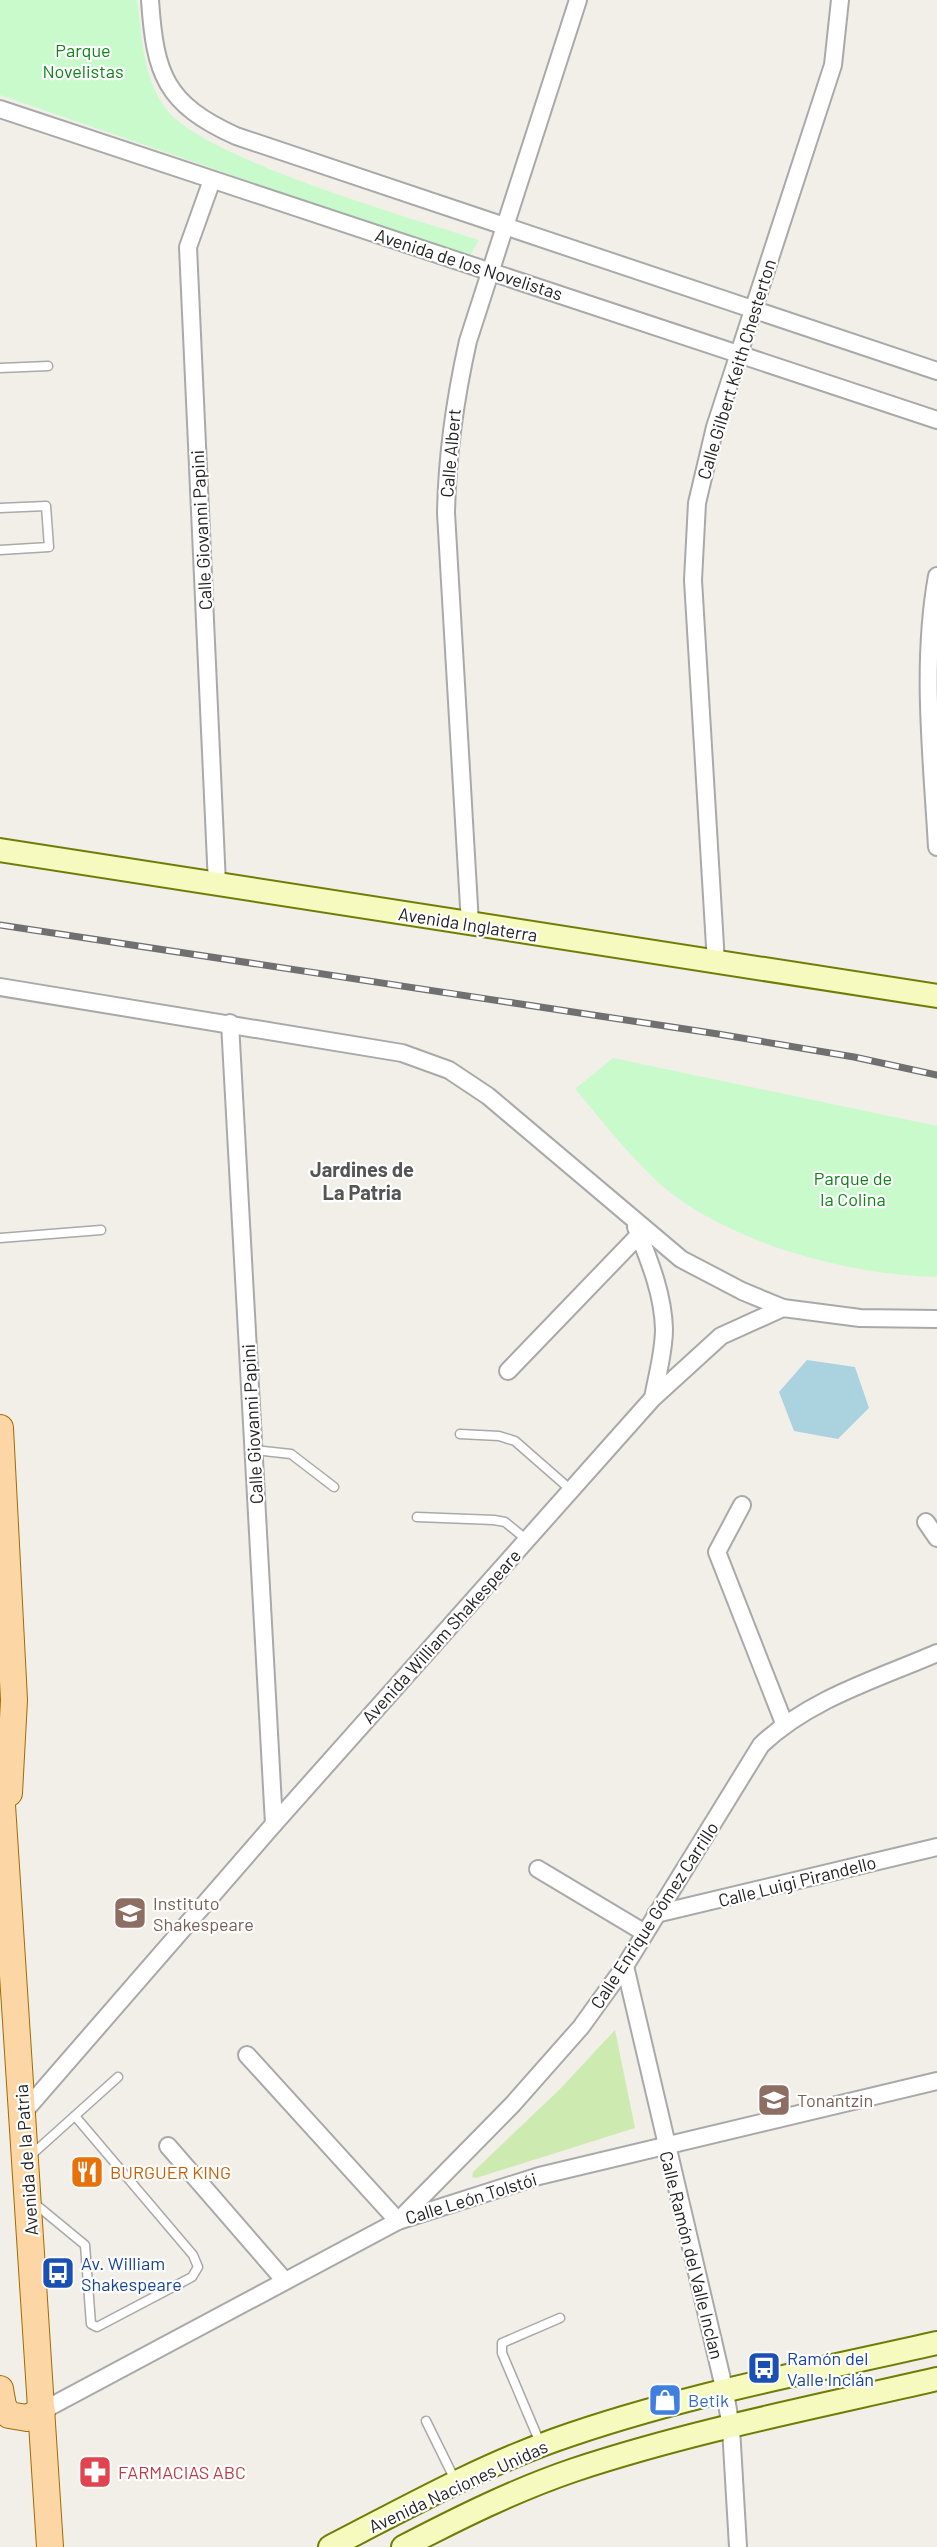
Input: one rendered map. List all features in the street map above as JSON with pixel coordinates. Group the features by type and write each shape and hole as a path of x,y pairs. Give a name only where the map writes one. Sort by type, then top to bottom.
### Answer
{"main road":[{"path":"0,1428 14,1700 6,1860"},
{"name":"Avenida de la Patria","path":"0,1774 50,2547"},
{"path":"0,2389 3,2406 9,2415 27,2418 42,2411"}],"street":[{"path":"150,0 155,54 165,80 175,96 196,116 236,136 937,372"},
{"name":"Calle Albert","path":"470,924 446,513 447,460 457,387 489,271 578,0"},
{"name":"Calle Gilbert Keith Chesterton","path":"716,963 693,580 696,503 715,427 832,65 840,0"},
{"name":"Avenida de los Novelistas","path":"0,110 937,420"},
{"name":"Calle Giovanni Papini","path":"212,180 188,247 218,884"},
{"path":"937,576 929,619 927,663 937,847"},
{"name":"Avenida Inglaterra","path":"0,850 937,996"},
{"path":"0,987 402,1053 449,1070 488,1096 681,1259 742,1291 783,1308 860,1318 937,1319"},
{"name":"Calle Giovanni Papini","path":"230,1023 274,1824"},
{"path":"632,1216 657,1281 662,1306 664,1331 662,1352 653,1398"},
{"path":"508,1371 639,1235"},
{"name":"Avenida William Shakespeare","path":"23,2113 274,1824 653,1398 722,1336 783,1308"},
{"path":"662,1352 667,1366 674,1370 693,1364"},
{"path":"742,1505 717,1552 784,1723"},
{"path":"926,1522 937,1538"},
{"name":"Calle Enrique Gómez Carrillo","path":"398,2221 513,2104 581,2027 625,1966 761,1744 784,1723 809,1709 937,1653"},
{"name":"Calle Luigi Pirandello","path":"656,1914 937,1847"},
{"path":"538,1869 645,1933"},
{"name":"Calle Ramón del Valle Inclan","path":"625,1966 665,2145 725,2392 731,2427 738,2547"},
{"path":"247,2055 398,2221"},
{"name":"Calle León Tolstói","path":"42,2411 398,2221 539,2176 937,2081"},
{"path":"168,2146 285,2281"},
{"name":"Avenida Naciones Unidas","path":"330,2547 456,2483 541,2446 625,2416 937,2343"},
{"name":"Avenida Naciones Unidas","path":"404,2547 460,2517 572,2471 629,2453 937,2379"}],"lane":[{"path":"0,368 48,366"},
{"path":"0,508 46,506 49,547 0,550"},
{"path":"0,1238 101,1230"},
{"path":"460,1434 499,1436 515,1441 571,1490"},
{"path":"254,1450 291,1454 334,1487"},
{"path":"417,1517 505,1522 527,1540"},
{"path":"26,2160 118,2077"},
{"path":"29,2199 85,2245 91,2324 97,2327 192,2277 198,2268 193,2255 75,2116"},
{"path":"541,2446 502,2354 502,2343 560,2318"},
{"path":"426,2421 456,2483"}],"green space":[{"name":"Parque Novelistas","path":"0,0 137,0 142,42 152,84 166,109 188,128 264,167 361,202 479,240 469,257 0,95"},
{"name":"Parque de la Colina","path":"613,1058 937,1126 937,1277 904,1275 833,1264 763,1242 699,1212 658,1182 575,1089"},
{"path":"615,2030 635,2128 476,2178 472,2177 473,2172 560,2089"}],"water":[{"path":"807,1360 855,1367 869,1408 838,1439 794,1431 779,1392"}],"railway":[{"path":"0,925 718,1034 854,1057 937,1075"}],"place":[{"name":"Instituto Shakespeare","path":"130,1913"},
{"name":"Tonantzin","path":"774,2100"},
{"name":"BURGUER KING","path":"87,2172"},
{"name":"Av. William Shakespeare","path":"58,2273"},
{"name":"Ramón del Valle Inclán","path":"764,2368"},
{"name":"Betik","path":"665,2400"},
{"name":"FARMACIAS ABC","path":"95,2472"}],"district":[{"name":"Jardines de La Patria","path":"362,1180"}]}
